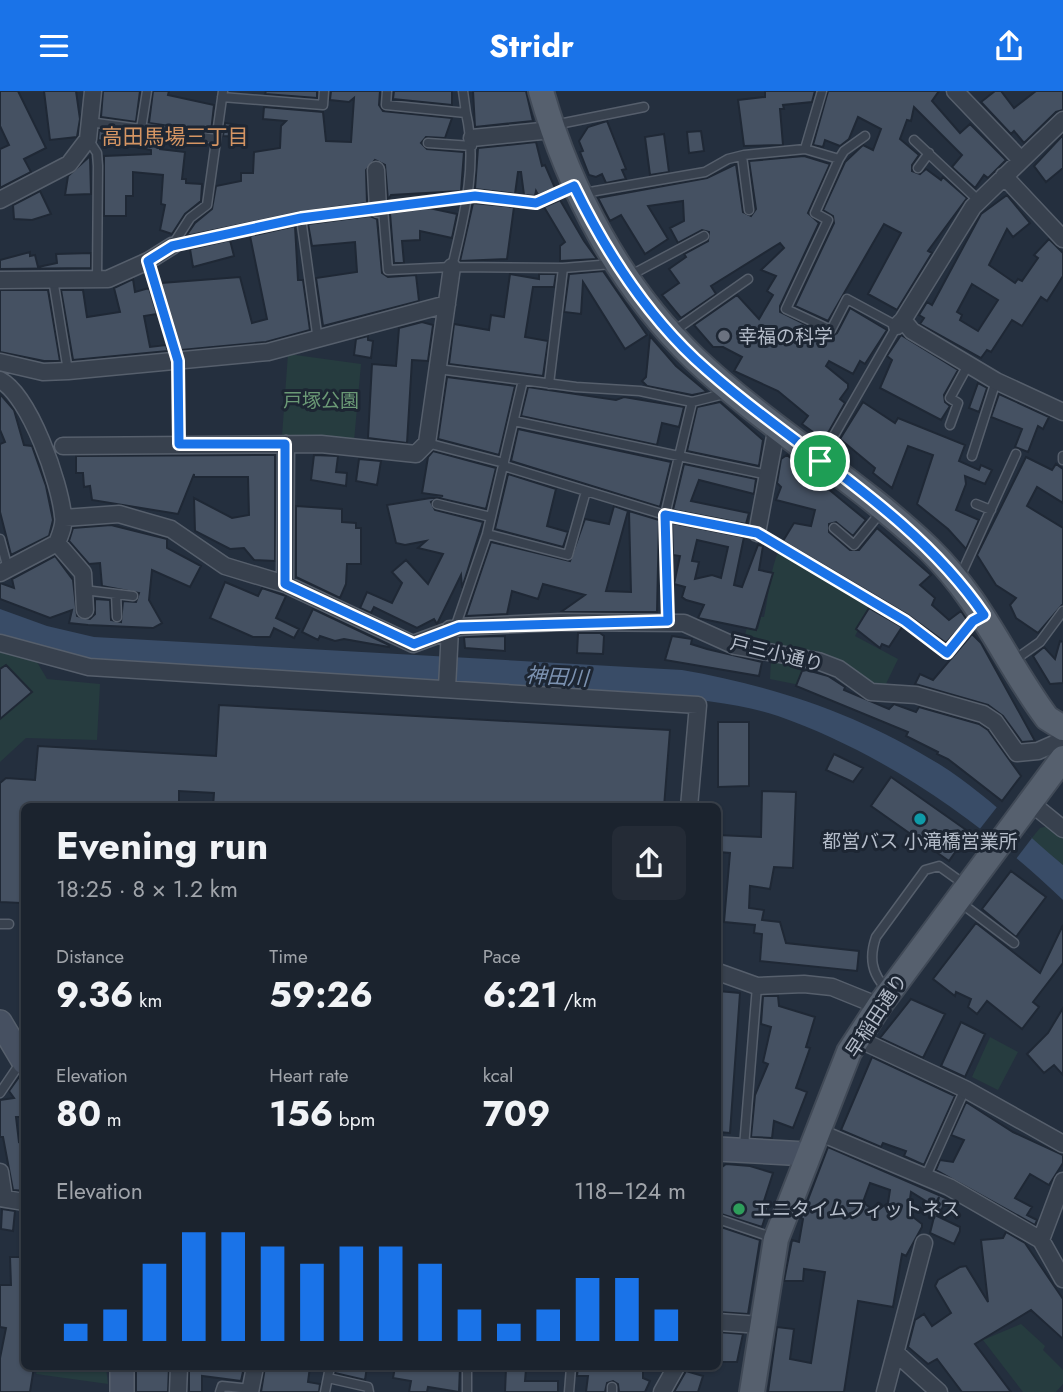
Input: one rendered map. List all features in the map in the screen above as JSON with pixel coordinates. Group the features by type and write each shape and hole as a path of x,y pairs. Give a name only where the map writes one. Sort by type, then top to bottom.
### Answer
{"main road":[{"path":"541,91 576,190 653,313 695,358 883,510 959,580 984,615 1047,718 1063,728"},
{"name":"早稲田通り","path":"752,1392 776,1239 856,1038 1063,758"}],"street":[{"path":"0,200 69,164 88,139 93,91"},
{"path":"955,91 1021,160"},
{"path":"1063,120 979,201 900,323 996,381 1063,412"},
{"path":"472,142 552,128"},
{"path":"376,170 381,209"},
{"path":"1004,176 1061,232"},
{"path":"0,280 108,279 148,261 172,246"},
{"path":"63,446 321,444 415,454 427,443 453,267"},
{"path":"0,362 43,372 268,352 318,341 447,304"},
{"path":"0,380 31,417 44,447 64,518 57,543 4,571"},
{"path":"757,533 777,426"},
{"path":"285,444 285,584"},
{"name":"戸三小通り","path":"64,518 119,514 171,529 225,566 285,584 414,644 453,629 547,622 668,621 701,629 735,646 818,661 839,669 871,692 916,695 983,714 995,722 1017,753 1038,751 1063,740"},
{"path":"57,543 83,573 85,610"},
{"path":"448,685 453,629"},
{"path":"0,643 89,667 448,685 698,705 690,803"},
{"path":"1031,803 1063,829"},
{"path":"721,973 757,986 804,984 884,998"},
{"path":"0,1022 21,1056"},
{"path":"856,1038 965,1089 1063,1144"},
{"path":"721,1149 744,1150 812,1143 926,1176 1041,1240 1063,1279"},
{"path":"0,1172 2,1198 21,1201"},
{"path":"1041,1240 1063,1181"},
{"path":"885,1392 924,1243"},
{"path":"721,1322 761,1325"},
{"path":"896,1353 939,1392"},
{"path":"122,1370 122,1392"},
{"path":"178,1392 179,1370"},
{"path":"250,1390 254,1370"},
{"path":"662,1392 674,1370"}],"lane":[{"path":"141,128 147,91"},
{"path":"172,246 190,218 207,205 223,94 323,105 324,91"},
{"path":"387,91 386,105 466,113"},
{"path":"453,267 468,198 472,142 463,91"},
{"path":"805,149 822,91"},
{"path":"552,128 644,107"},
{"path":"89,122 215,139"},
{"path":"820,461 900,323 847,299 831,330 786,309 828,220 814,213 844,151 865,136"},
{"path":"88,139 97,153 98,166 97,279"},
{"path":"914,139 979,201"},
{"path":"428,143 472,142"},
{"path":"172,246 301,218 468,198 536,203 576,190 705,172 728,159 742,156 805,149 839,159"},
{"path":"918,168 929,153"},
{"path":"742,156 748,211"},
{"path":"381,209 388,270 453,267 624,270 704,236"},
{"path":"301,218 318,341"},
{"path":"148,261 178,361 179,444"},
{"path":"550,384 563,268"},
{"path":"53,279 68,371"},
{"path":"672,333 748,279"},
{"path":"950,425 958,403 950,398 968,365"},
{"path":"438,369 550,384 640,391 692,402 735,391"},
{"path":"453,629 487,534 523,380"},
{"path":"972,456 996,381"},
{"path":"668,621 665,515 676,457 692,402"},
{"path":"514,421 768,475"},
{"path":"427,443 665,515 757,533 905,621 947,653 973,621 984,615"},
{"path":"959,580 1016,454"},
{"path":"487,534 568,555 586,491"},
{"path":"437,503 491,517"},
{"path":"976,504 991,510"},
{"path":"834,529 854,545 883,510"},
{"path":"0,539 4,571"},
{"path":"84,590 133,596"},
{"path":"116,594 117,617"},
{"path":"1013,661 1040,642 1063,611"},
{"path":"884,998 872,964 872,949 876,937 925,870 939,866 964,895 1014,943"},
{"path":"744,1150 757,986"},
{"path":"0,1093 16,1065 21,1062"},
{"path":"926,1176 965,1089"},
{"path":"721,1220 776,1239"},
{"path":"325,1392 329,1370"},
{"path":"467,1370 467,1392"},
{"path":"569,1392 571,1370"},
{"path":"328,1378 368,1387 369,1392"},
{"path":"220,1392 222,1386 250,1390"}],"green space":[{"name":"戸塚公園","path":"288,354 361,364 354,441 282,436"},
{"path":"779,550 872,604 855,636 898,659 884,688 743,643 747,627 758,629 761,617 764,617"},
{"path":"0,650 37,662 47,679 100,684 97,740 26,738 0,762"},
{"path":"771,661 804,665 800,685 770,679"},
{"path":"1049,826 1063,838 1063,865 1031,839 1040,828"},
{"path":"990,1037 1018,1052 998,1090 972,1077"},
{"path":"1021,1324 1045,1346 1043,1350 1063,1370 1063,1384 1056,1392 1023,1392 983,1340"},
{"path":"37,1370 106,1370 108,1384 36,1374"}],"water":[{"name":"神田川","path":"0,609 47,626 94,637 682,670 750,684 815,704 878,730 956,775 1063,865 1063,900 999,844 930,793 857,750 778,716 748,708 657,695 92,660 0,637"}],"pier":[{"path":"997,807 1032,838 1016,859 979,830"}],"building":[{"path":"0,91 18,91 46,148 24,159 31,172 0,188 0,149 9,145 0,126"},
{"path":"44,91 76,91 80,119 77,137 50,140"},
{"path":"103,91 140,91 136,122 101,117"},
{"path":"153,91 169,91 168,95 214,105 211,132 149,123"},
{"path":"266,91 317,91 317,98 265,94"},
{"path":"331,91 380,91 379,105 383,111 452,118 445,138 426,137 421,143 427,149 464,152 461,191 391,195 388,200 385,165 375,160 366,170 367,203 300,212 186,236 195,223 212,209 216,186 241,181 241,173 253,173 254,152 280,148 281,126 286,121 263,119 264,107 323,112 326,141 351,142 354,98 349,102 330,100"},
{"path":"394,91 452,91 452,105 393,99"},
{"path":"473,91 526,91 533,121 475,127"},
{"path":"765,91 815,91 812,102 783,105 784,109 780,109 783,145 744,146 738,100 765,97"},
{"path":"828,91 939,91 932,101 960,133 970,124 1006,160 988,178 984,175 975,188 952,167 962,155 914,107 911,121 907,120 900,139 919,155 912,165 912,171 920,174 926,169 941,180 943,177 967,198 928,251 932,253 897,310 868,294 901,233 884,224 828,321 795,306 834,223 833,216 823,210 845,162 863,145 873,150 881,129 858,117 849,139 840,146 825,140 823,147 813,145"},
{"path":"995,91 1001,91 1014,108 1036,91 1063,91 1063,110 1056,112 1024,143 1014,131 1011,134 981,102"},
{"path":"607,121 626,169 622,170 626,179 606,183 602,174 596,177 589,175 580,152 583,151 579,141 588,127"},
{"path":"225,123 246,126 244,137 223,136"},
{"path":"99,130 161,138 160,149 185,152 182,179 186,179 186,183 202,184 201,201 185,214 172,234 160,230 165,205 161,204 163,175 133,172 133,196 126,196 126,216 104,216 104,156 151,154 151,150 98,140"},
{"path":"701,131 704,151 689,153 687,132"},
{"path":"664,134 669,172 650,175 645,137"},
{"path":"1063,135 1063,168 1046,182 1034,166"},
{"path":"536,142 542,166 545,165 555,188 538,195 536,191 535,196 524,195 521,172 518,172 515,194 475,189 478,148"},
{"path":"90,156 91,194 65,195 68,176"},
{"path":"804,156 830,164 808,213 819,223 780,306 780,312 831,337 837,333 850,308 887,330 865,364 860,361 853,374 829,361 826,366 848,384 848,388 840,399 845,403 824,440 802,424 808,416 778,391 734,371 742,357 723,347 713,347 694,325 737,295 759,319 773,295 767,291 776,276 761,270 784,248 780,243 711,286 716,294 681,318 662,295 679,283 669,269 686,257 684,254 708,241 709,232 702,230 678,243 670,228 684,221 683,201 648,206 668,239 645,254 621,215 610,221 598,198 707,178 736,164 743,212 751,216 756,209 749,161"},
{"path":"40,191 51,214 32,220 14,219 13,205"},
{"path":"1007,195 1030,223 1013,237 1007,229 989,265 1015,283 1018,279 1022,281 1038,258 1034,255 1049,239 1063,253 1063,276 1047,301 1041,297 1022,326 1012,320 991,352 987,350 981,358 920,324 924,318 919,315 927,302 932,305 981,214","holes":["972,284 998,300 978,331 960,320 962,315 957,312"]},
{"path":"560,200 597,259 560,261 560,246 565,242 544,207"},
{"path":"473,203 514,207 507,259 460,261"},
{"path":"429,208 457,214 452,238 420,231 420,240 402,241 404,263 394,263 390,213"},
{"path":"370,216 377,219 382,273 388,277 416,275 419,301 323,326 316,278 357,272 355,242 312,246 308,224"},
{"path":"295,226 298,280 303,280 310,330 266,342 181,350 161,283 240,277 252,323 267,319 250,236"},
{"path":"230,240 234,256 193,267 190,249"},
{"path":"30,252 30,256 35,255 38,267 57,263 56,254 91,253 91,268 0,269 0,260"},
{"path":"603,271 647,335 625,349 583,282 581,314 564,312 569,274"},
{"path":"510,274 539,279 539,274 556,274 554,287 533,287 525,337 548,341 543,376 449,364 454,324 489,330 491,315 504,317"},
{"path":"133,279 135,292 149,288 157,314 144,316 150,347 166,345 168,351 73,360 61,290 83,290 87,317 120,312 114,288"},
{"path":"0,290 48,290 60,361 44,361 0,352"},
{"path":"422,322 433,325 428,361 412,360 407,443 368,438 372,364 396,366 399,328"},
{"path":"901,335 958,370 944,395 945,402 950,406 941,420 880,388 892,360 887,356"},
{"path":"368,336 368,340 373,341 371,358 354,355 356,339"},
{"path":"650,336 676,366 707,392 692,395 647,386 642,381 646,377"},
{"path":"447,377 515,386 499,455 438,439"},
{"path":"978,383 987,388 979,412 969,408"},
{"path":"528,387 616,400 624,397 684,407 679,427 662,423 657,445 521,416"},
{"path":"0,394 14,410 24,445 32,446 46,486 53,520 49,536 11,555 0,512 0,444 5,442 0,430"},
{"path":"999,394 1049,417 1043,429 1038,426 1028,452 1015,447 1022,429 991,417"},
{"path":"720,402 763,440 759,466 687,451 697,407"},
{"path":"863,402 895,423 898,418 965,445 959,461 979,470 981,465 992,470 985,484 965,476 966,484 956,510 979,520 966,549 948,529 917,504 933,455 908,446 892,488 873,473 875,468 840,439"},
{"path":"518,429 671,462 660,507 511,461"},
{"path":"433,451 496,468 486,509 439,498 431,502 435,510 483,522 462,588 461,575 437,624 434,619 417,628 374,607 371,613 360,608 367,592 392,603 402,583 392,572 406,560 428,584 443,554 418,548 426,541 405,545 396,543 387,505 443,496 422,493 428,457"},
{"path":"275,455 275,561 254,560 244,548 230,549 195,531 194,498 232,518 249,515 248,477 194,477 194,474 178,514 92,500 90,486 84,487 83,473 76,473 76,456"},
{"path":"314,455 338,456 336,472 347,473 346,486 311,480"},
{"path":"787,455 866,520 853,536 836,522 829,524 829,532 850,550 859,550 877,528 931,575 920,585 935,598 932,605 949,620 961,611 967,620 946,643 908,615 783,541 794,523 811,526 815,510 776,500 781,487 777,483 781,459"},
{"path":"1026,457 1052,470 1056,464 1063,469 1063,503 1037,487 1027,506 1063,528 1063,604 1038,633 1016,618 1010,605 1016,598 996,585 977,555"},
{"path":"359,459 381,461 377,485 356,481"},
{"path":"684,464 756,479 754,494 699,480 691,501 749,513 746,524 673,510"},
{"path":"508,474 556,489 547,526 568,532 563,547 495,529"},
{"path":"296,506 342,509 342,522 356,523 356,528 361,528 361,564 347,564 346,584 340,598 296,577"},
{"path":"614,506 628,511 606,591 631,592 629,511 659,520 657,612 561,612 585,595 543,584 538,599 512,591 507,614 466,616 491,542 570,561 585,519 609,524"},
{"path":"672,523 744,537 734,585 742,587 758,545 763,546 759,570 773,573 756,630 698,618 704,605 682,597 685,587 674,584 680,556 673,555","holes":["697,540 728,547 721,578 712,575 695,579 699,562 692,561"]},
{"path":"111,525 167,539 167,548 201,566 190,587 152,570 149,600 162,623 153,628 69,623 72,610 50,618 0,599 0,583 14,588 12,579 55,556 73,580 77,616 90,619 95,614 95,599 110,600 111,620 121,622 123,601 136,602 139,593 102,586 100,563 89,564 69,541 73,528"},
{"path":"225,582 258,596 262,588 286,596 276,618 299,629 294,638 274,628 270,637 253,637 210,618"},
{"path":"869,608 902,627 889,647 882,644 880,648 856,629"},
{"path":"313,609 389,647 344,639 335,641 320,636 318,640 302,632"},
{"path":"578,633 600,633 604,636 603,654 577,653"},
{"path":"972,634 981,643 1035,741 1022,742 1003,716 988,705 915,684 920,674 933,680"},
{"path":"505,636 505,651 465,648 464,637"},
{"path":"672,636 692,639 691,644 707,649 762,662 759,676 665,660"},
{"path":"1060,641 1063,642 1063,683 1050,684 1033,656 1044,647 1055,659"},
{"path":"6,665 32,692 0,719 0,669"},
{"path":"802,671 828,676 845,687 844,690 889,709 894,704 916,712 919,707 979,724 988,730 1021,776 1002,801 948,759 937,754 938,752 906,736 908,732 796,686"},
{"path":"219,705 670,730 664,803 213,803 214,793 179,791 179,803 21,803 21,903 0,902 0,783 6,778 35,780 38,746 216,756"},
{"path":"718,722 749,722 749,786 718,787"},
{"path":"834,754 863,768 853,782 826,770"},
{"name":"都営バス 小滝橋営業所","path":"891,777 969,832 949,861 871,806"},
{"path":"762,791 796,792 793,868 774,867 770,889 750,886 749,908 764,910 762,920 780,922 786,943 859,951 857,971 760,961 762,934 754,933 755,925 724,922 730,853 721,852 721,835 761,837"},
{"path":"1011,871 1046,897 1016,937 982,909"},
{"path":"976,923 1040,973 1063,925 1063,963 1033,1002 1039,1007 1022,1029 987,1001 977,1014 968,1007 971,999 956,992 955,996 933,979"},
{"path":"721,991 740,993 730,1133 721,1132"},
{"path":"763,996 778,996 779,1006 815,1017 806,1047 810,1048 796,1088 807,1092 793,1128 774,1121 772,1138 751,1137 755,1095 768,1064 763,1062 771,1027 761,1024"},
{"path":"911,999 945,1014 923,1058 880,1038"},
{"path":"1063,1008 1063,1075 1054,1065 1044,1073 1027,1054 1048,1033"},
{"path":"961,1022 985,1034 965,1077 941,1066"},
{"path":"872,1057 955,1096 924,1165 904,1156 906,1151 883,1143 881,1147 841,1130"},
{"path":"19,1077 21,1117 16,1117 21,1142 21,1191 13,1190 3,1137 0,1137 0,1100 14,1098 9,1091"},
{"path":"966,1102 1013,1132 1063,1155 1063,1163 1049,1185 1030,1174 1015,1198 1032,1207 1027,1215 1037,1220 1035,1225 936,1170 940,1160 953,1162 964,1140 951,1135"},
{"path":"828,1147 948,1199 937,1216 960,1227 954,1244 930,1233 939,1197 934,1206 911,1192 908,1213 922,1224 922,1227 906,1256 902,1254 893,1307 858,1301 844,1392 768,1392 777,1327 794,1329 790,1359 811,1363 825,1272 804,1269 803,1281 784,1281 792,1240 799,1242 801,1218","holes":["870,1183 890,1190 888,1203 875,1212 863,1202"]},
{"path":"726,1164 750,1166 773,1173 764,1201 770,1202 762,1227 721,1214 722,1167"},
{"path":"2,1209 15,1211 13,1231 1,1229"},
{"path":"721,1227 760,1240 748,1314 721,1312"},
{"path":"1006,1232 1025,1243 1063,1299 1063,1339 1031,1310 975,1344 1011,1392 962,1392 937,1359 928,1364 908,1347 915,1320 924,1314 932,1326 951,1313 935,1286 938,1280 960,1267 966,1266 988,1302 981,1240 1003,1238"},
{"path":"10,1257 21,1257 21,1370 34,1370 30,1392 0,1392 0,1358 6,1328 0,1327 0,1285 11,1285"},
{"path":"721,1332 743,1334 737,1362 721,1362"},
{"path":"136,1370 169,1370 168,1392 136,1392"},
{"path":"189,1370 243,1370 241,1381 202,1376 202,1392 189,1392"},
{"path":"265,1370 310,1370 308,1382 320,1384 319,1392 261,1392"},
{"path":"336,1370 367,1370 365,1380 335,1373"},
{"path":"394,1370 460,1370 459,1392 428,1387 427,1392 409,1392 411,1381 393,1378"},
{"path":"506,1370 526,1370 525,1381 558,1381 558,1392 505,1392"},
{"path":"578,1370 643,1370 643,1378 650,1381 645,1392 619,1392 618,1384 613,1381 607,1383 605,1392 586,1392 588,1376 577,1376"},
{"path":"686,1371 703,1376 698,1392 674,1392"}],"place":[{"name":"幸福の科学","path":"724,336"},
{"name":"都営バス 小滝橋営業所","path":"920,819"},
{"name":"エニタイムフィットネス","path":"739,1209"}],"district":[{"name":"高田馬場三丁目","path":"175,137"}],"route":[{"path":"574,186 589,215 653,313 695,358 820,461 928,548 959,580 984,615 973,621 947,653 905,621 815,565 757,533 665,515 668,621 459,627 414,644 285,584 285,444 179,444 178,361 148,261 172,246 301,218 475,196 536,203 574,186"}]}
